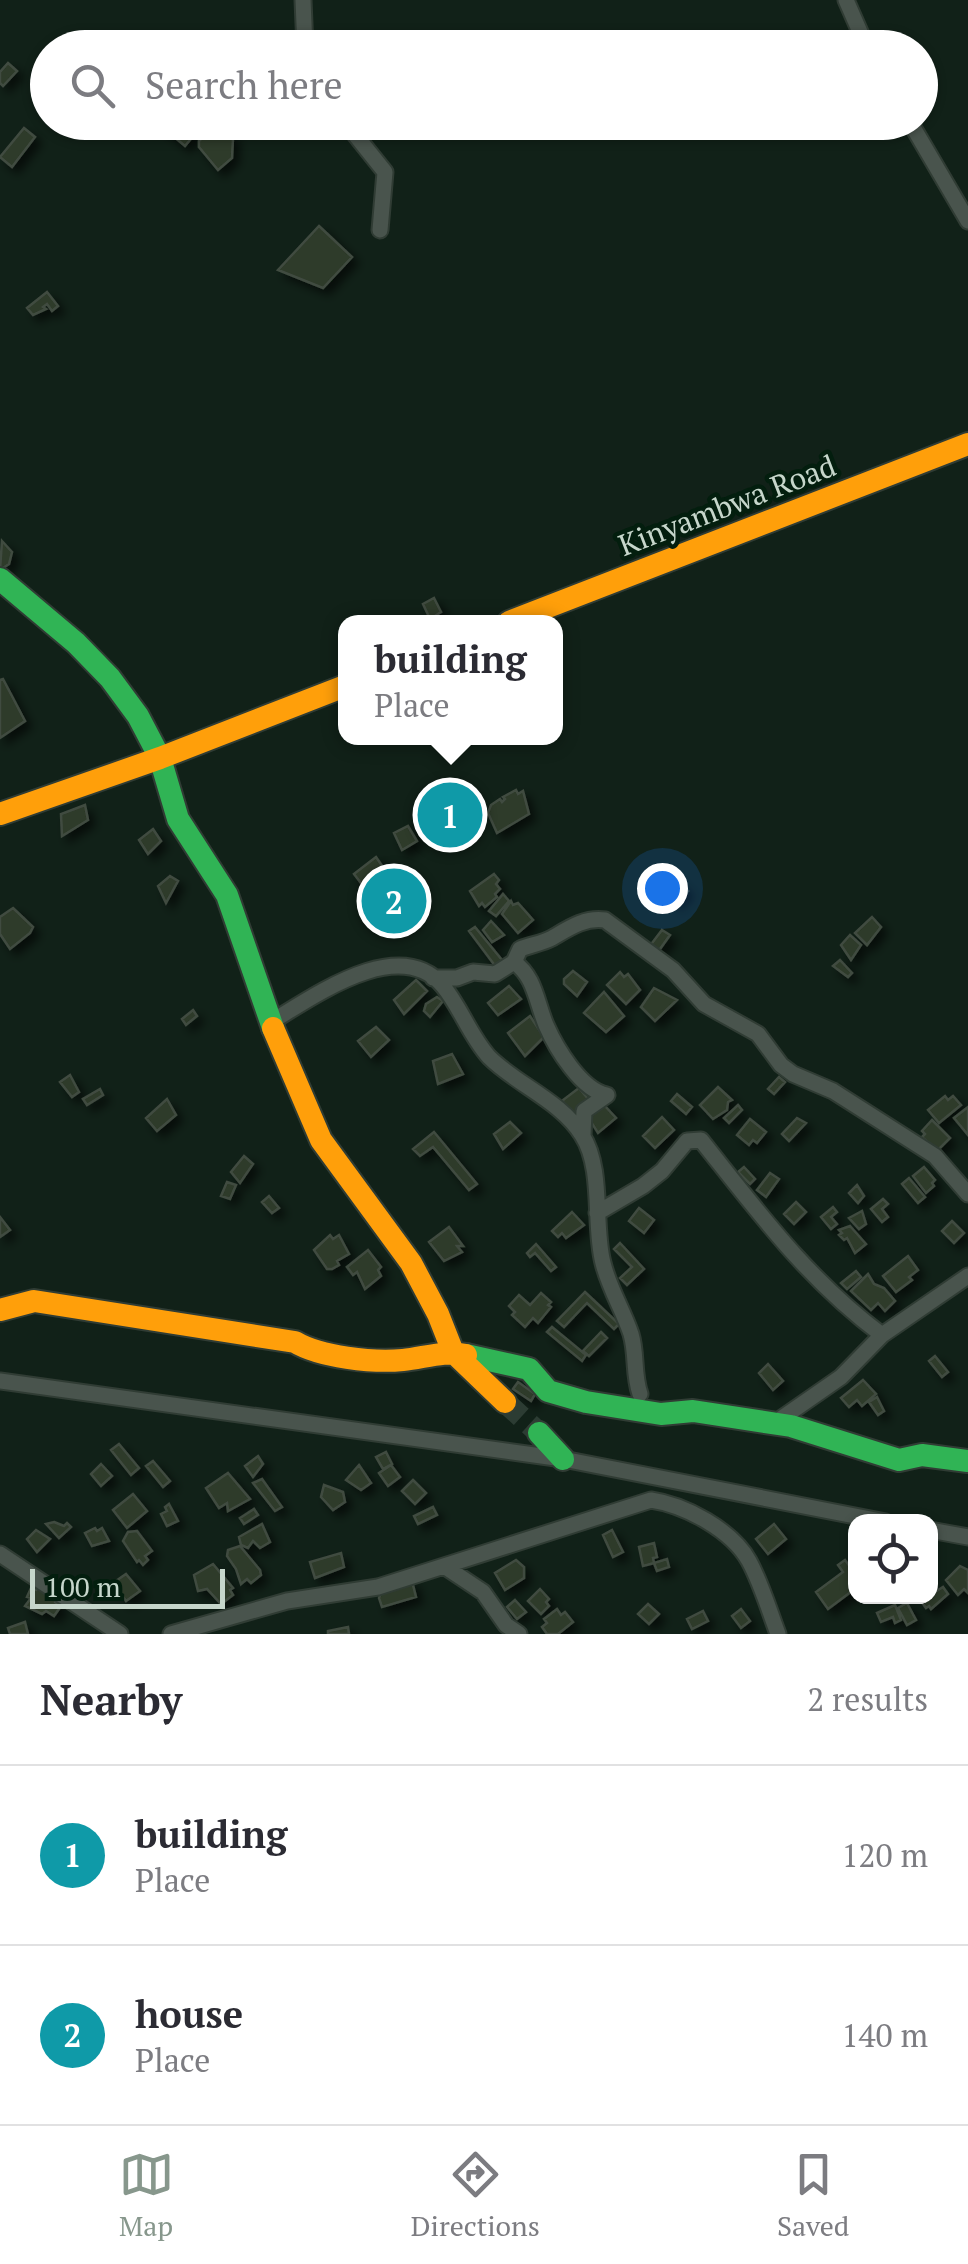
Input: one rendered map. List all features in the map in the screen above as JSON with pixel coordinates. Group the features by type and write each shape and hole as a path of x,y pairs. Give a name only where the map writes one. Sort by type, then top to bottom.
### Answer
{"street":[{"path":"303,0 304,30"},
{"path":"846,0 859,30"},
{"path":"359,140 385,172 380,230"},
{"path":"921,140 968,220"},
{"name":"Kinyambwa Road","path":"526,615 968,444"},
{"path":"0,579 46,615 127,698 160,758 178,818 227,895 271,1022 321,1140 411,1263 453,1352 505,1402"},
{"path":"0,814 160,758 338,689"},
{"path":"433,978 457,978 473,972 495,974 514,962 520,948 551,938 571,925 595,918 605,920 673,970 704,1004 758,1034 793,1074 833,1091 935,1156 968,1194"},
{"path":"514,962 530,976 546,1026 559,1049 594,1092 607,1095 584,1111 583,1136 595,1181 602,1264 632,1338 634,1378 640,1394"},
{"path":"271,1022 356,973 420,969 443,986 490,1057 561,1113 583,1136"},
{"path":"597,1213 662,1171 687,1140 701,1140 806,1270 840,1304 882,1335"},
{"path":"782,1418 841,1376 882,1335 968,1276"},
{"path":"0,1310 34,1302 295,1342 313,1352 399,1361 453,1352 529,1369 548,1391 586,1402 661,1414 694,1412 791,1426 848,1442 863,1452 899,1460 922,1454 968,1462"},
{"path":"0,1381 562,1459 848,1515"},
{"path":"539,1433 562,1459"},
{"path":"171,1634 287,1602 378,1587 651,1500 664,1502 724,1533 742,1550 778,1634"},
{"path":"938,1531 968,1537"},
{"path":"0,1554 120,1634"},
{"path":"444,1566 482,1592 506,1625 519,1634"}],"building":[{"path":"8,63 17,71 3,86 0,72"},
{"path":"24,128 30,133 33,140 12,167 0,157"},
{"path":"233,140 232,158 218,170 199,147 199,141"},
{"path":"319,226 352,257 323,288 278,270"},
{"path":"47,292 58,306 52,311 47,304 43,307 46,309 33,315 27,308"},
{"path":"2,541 12,552 9,564 0,570"},
{"path":"434,598 441,612 428,615 423,604"},
{"path":"3,679 25,721 0,738 0,680"},
{"path":"516,790 518,794 523,791 529,814 497,833 488,813 491,805 500,799 502,802 503,797"},
{"path":"447,803 462,822 454,828 440,808"},
{"path":"85,805 88,820 62,836 61,814"},
{"path":"437,809 442,816 425,826 420,819"},
{"path":"408,826 417,841 402,850 394,833"},
{"path":"153,829 161,841 148,854 139,840"},
{"path":"376,857 387,873 364,887 354,874"},
{"path":"494,874 499,880 497,897 485,907 482,903 479,906 470,891"},
{"path":"170,876 178,881 166,903 158,886"},
{"path":"674,877 688,891 675,904 669,897 672,892 663,884"},
{"path":"398,884 411,906 390,918 378,896"},
{"path":"503,894 509,901 496,916 489,911"},
{"path":"511,901 513,905 518,903 533,920 518,933 502,914"},
{"path":"13,908 33,927 10,949 0,934 0,917"},
{"path":"872,917 881,927 867,945 855,933"},
{"path":"491,921 504,935 492,942 483,930"},
{"path":"475,927 502,960 496,967 469,931"},
{"path":"662,930 670,935 655,956 649,947"},
{"path":"850,935 861,945 851,960 841,945"},
{"path":"840,960 852,973 848,977 833,966"},
{"path":"573,971 587,982 577,996 564,984"},
{"path":"620,972 624,977 628,974 640,990 626,1004 607,985"},
{"path":"416,980 427,991 404,1014 394,1000"},
{"path":"509,986 521,999 498,1015 488,1003"},
{"path":"654,988 677,1000 655,1021 641,1007"},
{"path":"604,992 624,1016 606,1032 584,1013"},
{"path":"437,997 443,1001 430,1017 424,1011 426,1004"},
{"path":"193,1010 197,1016 186,1025 182,1019"},
{"path":"530,1016 544,1037 525,1056 508,1033"},
{"path":"376,1027 389,1040 371,1057 358,1041"},
{"path":"452,1054 463,1074 438,1084 433,1061"},
{"path":"70,1075 79,1092 72,1097 60,1082"},
{"path":"779,1077 785,1082 774,1094 768,1089"},
{"path":"718,1087 732,1100 727,1110 713,1119 700,1105"},
{"path":"579,1088 589,1100 572,1115 563,1106 563,1100"},
{"path":"100,1089 103,1095 87,1105 83,1099"},
{"path":"677,1094 692,1107 686,1114 671,1101"},
{"path":"945,1096 948,1100 953,1096 961,1105 939,1123 928,1110"},
{"path":"167,1099 176,1115 157,1131 146,1118"},
{"path":"604,1105 616,1118 598,1133 586,1114"},
{"path":"738,1105 742,1110 729,1123 724,1118"},
{"path":"968,1107 968,1135 954,1118"},
{"path":"662,1117 674,1130 655,1148 643,1136"},
{"path":"797,1118 806,1123 789,1141 782,1134"},
{"path":"750,1119 766,1132 757,1143 753,1140 749,1145 737,1135"},
{"path":"932,1120 950,1138 937,1151 922,1137 922,1131"},
{"path":"510,1122 521,1133 503,1149 494,1134"},
{"path":"434,1132 477,1184 469,1190 433,1147 420,1156 413,1149"},
{"path":"244,1156 253,1164 240,1183 231,1172"},
{"path":"744,1167 755,1179 750,1184 738,1172"},
{"path":"924,1167 935,1180 926,1193 913,1176"},
{"path":"770,1173 779,1179 766,1197 757,1190"},
{"path":"909,1178 925,1197 918,1203 902,1184"},
{"path":"227,1182 236,1185 230,1199 221,1196"},
{"path":"857,1185 864,1196 858,1203 849,1193"},
{"path":"269,1196 279,1208 272,1213 262,1202"},
{"path":"883,1199 888,1204 882,1209 888,1217 882,1222 871,1209"},
{"path":"796,1202 806,1212 794,1224 784,1214"},
{"path":"833,1207 837,1212 831,1217 837,1224 831,1229 821,1217"},
{"path":"639,1208 654,1220 644,1233 629,1221"},
{"path":"862,1211 866,1224 859,1229 849,1218"},
{"path":"572,1212 584,1225 566,1238 562,1233 558,1237 552,1231"},
{"path":"0,1217 10,1230 0,1237"},
{"path":"952,1221 964,1233 954,1243 942,1231"},
{"path":"850,1226 866,1244 855,1253 847,1238 839,1235 839,1230"},
{"path":"449,1227 463,1246 457,1246 462,1252 444,1261 429,1242"},
{"path":"330,1235 333,1239 339,1235 349,1254 337,1261 339,1265 327,1269 314,1250"},
{"path":"620,1243 644,1269 627,1285 620,1278 632,1267 614,1249"},
{"path":"536,1244 556,1267 551,1271 535,1253 530,1257 527,1253"},
{"path":"368,1250 381,1267 381,1276 365,1289 357,1272 353,1275 347,1267"},
{"path":"908,1256 918,1270 896,1292 883,1276"},
{"path":"856,1271 861,1277 847,1289 841,1283"},
{"path":"868,1274 895,1301 885,1311 878,1303 871,1310 851,1291"},
{"path":"585,1292 619,1324 614,1329 587,1303 564,1327 557,1321"},
{"path":"541,1293 551,1307 538,1323 533,1318 525,1327 512,1315 515,1312 509,1306 519,1295 530,1305"},
{"path":"552,1327 586,1355 582,1361 547,1332"},
{"path":"601,1332 607,1338 589,1356 583,1351"},
{"path":"935,1356 948,1372 942,1377 929,1361"},
{"path":"768,1364 783,1381 773,1390 759,1373"},
{"path":"863,1380 876,1394 862,1406 857,1400 849,1407 841,1398"},
{"path":"518,1382 535,1394 531,1401 513,1389"},
{"path":"877,1397 884,1411 878,1415 869,1402"},
{"path":"119,1444 139,1468 131,1475 111,1450"},
{"path":"386,1452 392,1464 383,1469 376,1457"},
{"path":"258,1456 263,1464 253,1477 245,1466"},
{"path":"153,1461 170,1481 163,1487 146,1466"},
{"path":"101,1464 112,1476 101,1486 91,1474"},
{"path":"359,1465 371,1483 361,1490 346,1480"},
{"path":"391,1465 400,1477 388,1486 379,1473"},
{"path":"228,1473 250,1499 228,1511 227,1503 219,1508 206,1488"},
{"path":"262,1479 282,1507 275,1511 253,1483"},
{"path":"413,1480 426,1493 415,1504 402,1491"},
{"path":"324,1485 343,1492 345,1502 333,1510 321,1497"},
{"path":"133,1494 147,1511 127,1528 113,1510"},
{"path":"169,1504 178,1521 167,1526 161,1514"},
{"path":"433,1507 437,1515 418,1524 414,1516"},
{"path":"254,1509 258,1515 244,1524 240,1518"},
{"path":"46,1524 71,1527 59,1538"},
{"path":"262,1524 270,1542 260,1548 253,1541 248,1548 241,1545 239,1537"},
{"path":"774,1524 786,1539 768,1554 756,1539"},
{"path":"102,1528 109,1541 92,1546 85,1533"},
{"path":"36,1530 50,1539 37,1552 27,1539"},
{"path":"612,1530 623,1552 613,1557 603,1535"},
{"path":"137,1531 152,1551 145,1556 148,1560 143,1565 123,1541 128,1532"},
{"path":"654,1543 657,1557 653,1558 654,1563 643,1566 639,1547"},
{"path":"240,1546 260,1570 261,1575 251,1583 247,1579 241,1584 227,1556 228,1550"},
{"path":"341,1553 344,1567 315,1578 310,1562"},
{"path":"667,1559 669,1567 657,1571 654,1563"},
{"path":"516,1560 524,1567 524,1578 505,1590 495,1573"},
{"path":"845,1560 848,1564 848,1594 828,1609 816,1592 843,1572 838,1565"},
{"path":"213,1564 233,1588 233,1595 221,1604 207,1589 198,1591 194,1575"},
{"path":"960,1566 968,1570 968,1593 964,1589 958,1595 946,1580"},
{"path":"126,1574 140,1591 126,1601 113,1583"},
{"path":"412,1581 416,1597 382,1607 382,1590"},
{"path":"41,1585 58,1594 55,1602 61,1606 54,1616 25,1606 31,1598 27,1597 31,1588 36,1590"},
{"path":"943,1587 948,1594 938,1603 938,1590"},
{"path":"540,1589 549,1599 549,1606 541,1614 528,1601"},
{"path":"515,1600 526,1612 517,1619 507,1607"},
{"path":"648,1604 659,1614 649,1624 638,1614"},
{"path":"908,1604 916,1620 907,1625 898,1608"},
{"path":"895,1605 901,1620 895,1623 893,1617 881,1622 877,1613"},
{"path":"557,1609 573,1622 558,1634 547,1634 542,1627 547,1623 544,1619"},
{"path":"741,1609 750,1621 741,1628 732,1616"},
{"path":"703,1611 708,1621 692,1629 687,1619"},
{"path":"25,1622 28,1634 10,1634 8,1628"},
{"path":"348,1627 349,1634 328,1634 328,1631"}],"tunnel":[{"path":"505,1402 539,1433"}],"traffic: fast":[{"path":"0,579 76,643 110,678 138,716 160,758 178,819 227,895 273,1028"},
{"path":"466,1355 529,1369 548,1391 586,1402 661,1414 693,1411 791,1426 899,1460 922,1455 968,1461"},
{"path":"539,1433 563,1459"}],"traffic: slow":[{"path":"527,615 968,444"},
{"path":"0,814 160,758 338,689"},
{"path":"273,1028 321,1140 411,1263 453,1352 505,1402"},
{"path":"0,1310 34,1301 295,1342 318,1352 362,1360 466,1355"}],"place":[{"name":"building","path":"450,815"},
{"name":"house","path":"394,901"}]}
